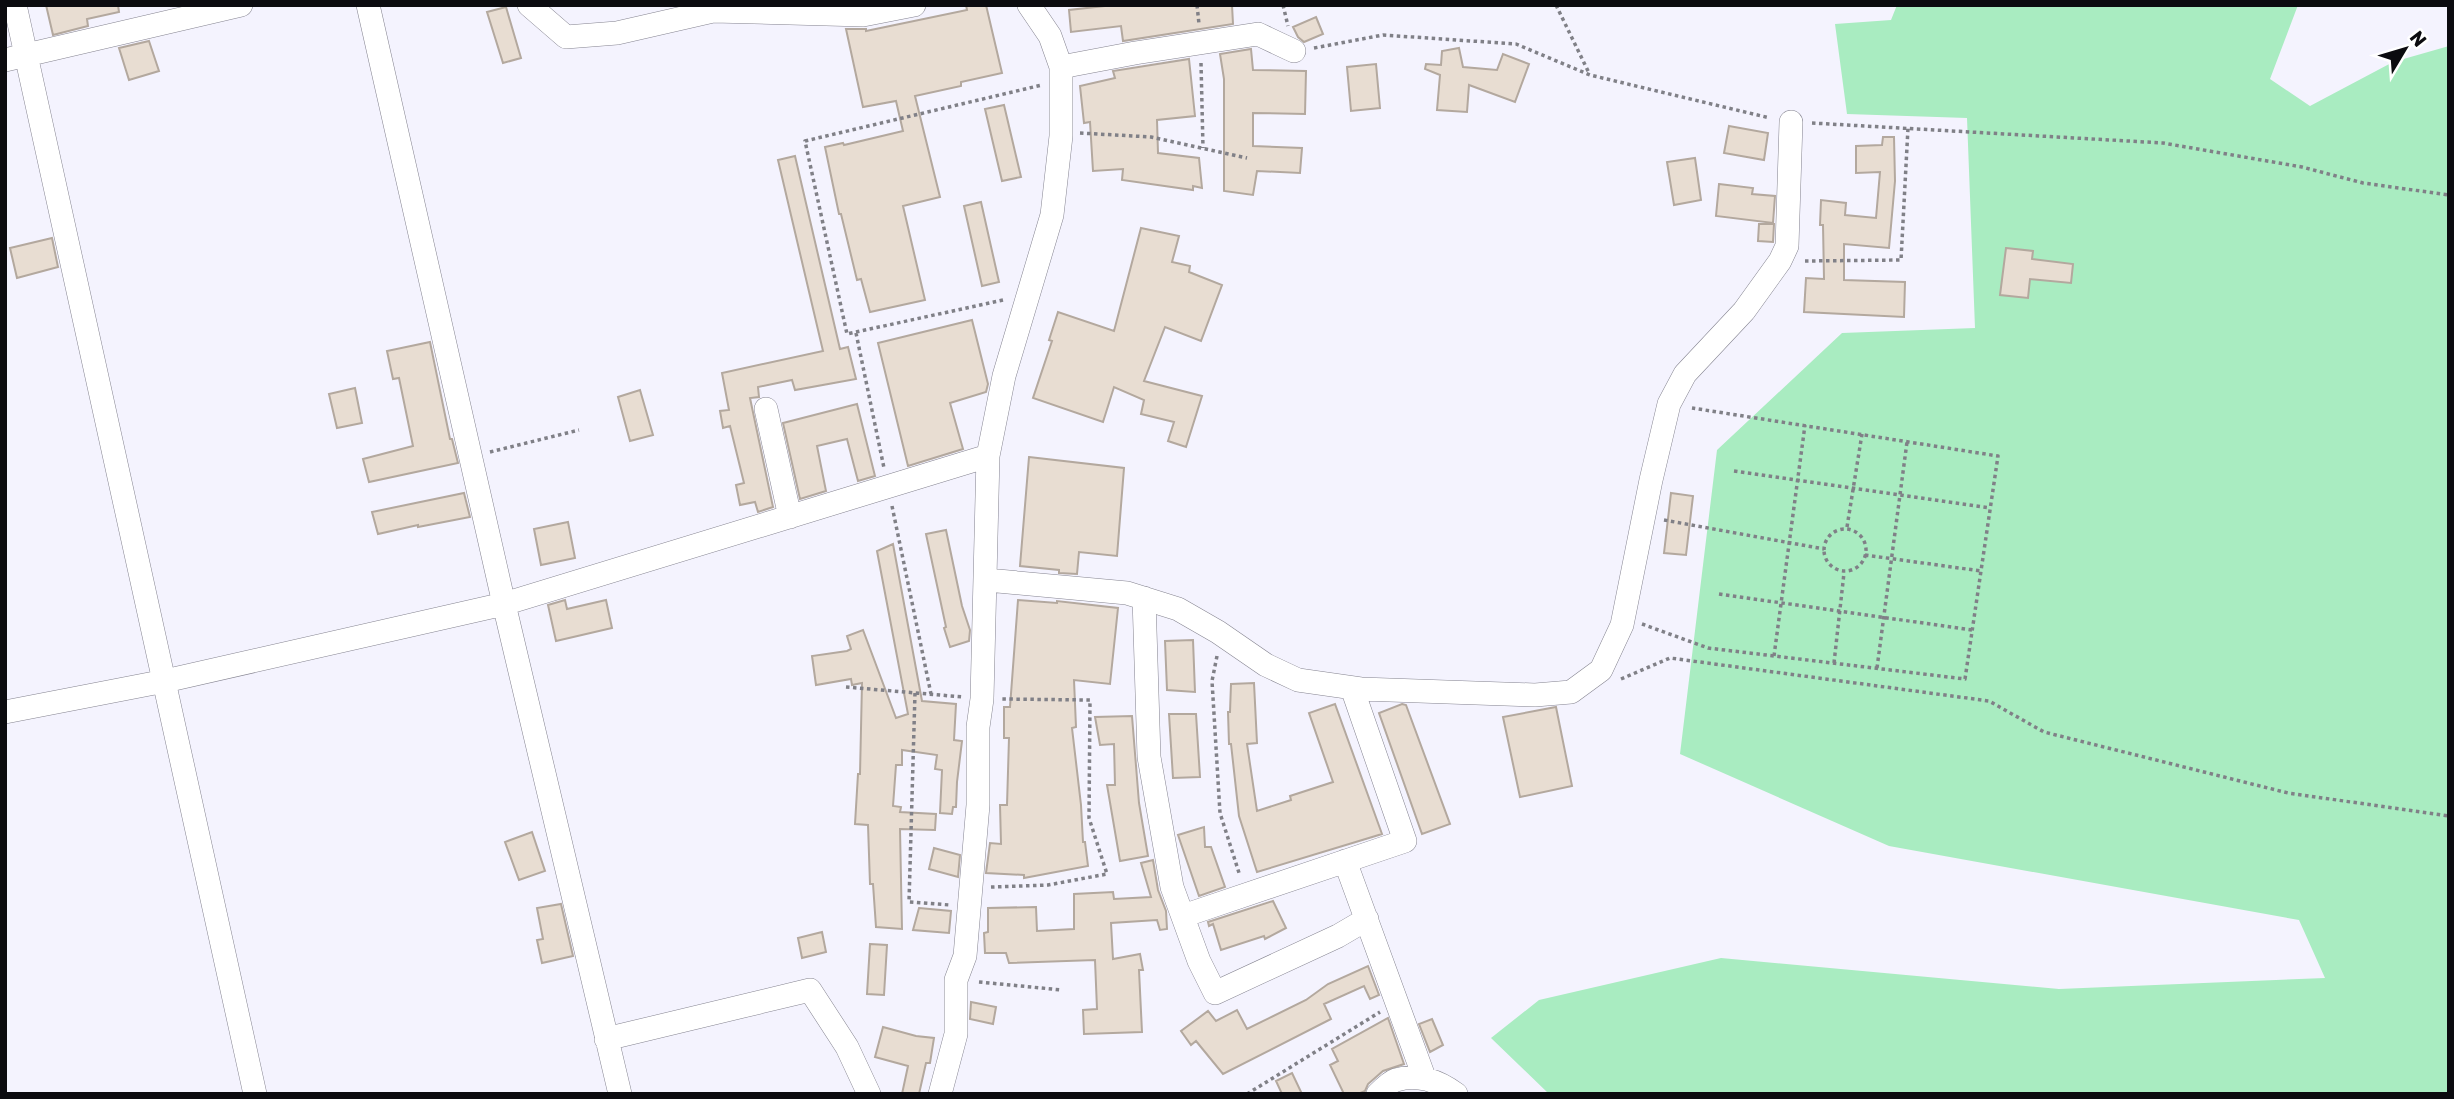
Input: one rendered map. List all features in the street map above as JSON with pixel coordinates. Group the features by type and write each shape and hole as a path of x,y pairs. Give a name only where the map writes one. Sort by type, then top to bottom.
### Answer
{"street":[{"path":"15,5 16,58 165,681 255,1094"},
{"path":"16,58 241,5"},
{"path":"368,5 504,604 620,1094"},
{"path":"529,5 566,37 617,33 713,11 863,15 914,5"},
{"path":"940,1094 956,1034 956,980 965,956 978,805 978,727 982,699 987,580 988,456 1004,376 1052,215 1061,132 1061,74 1050,36 1029,5"},
{"path":"1061,74 1201,43 1258,34 1294,51"},
{"path":"987,580 1127,593 1144,598 1178,609 1266,665 1297,680 1352,688 1535,695 1571,692 1601,670 1623,617 1670,404 1685,374 1744,312 1780,261 1787,246 1791,122"},
{"path":"765,409 790,517"},
{"path":"5,712 165,681 504,604 988,456"},
{"path":"1144,598 1149,757 1172,887 1199,961 1215,993 1338,936 1367,919"},
{"path":"1183,916 1405,841 1352,688"},
{"path":"1345,861 1424,1077"},
{"path":"606,1039 810,990 847,1047 869,1094"},
{"path":"1378,1094 1395,1080 1424,1077 1447,1087 1455,1094"}],"path":[{"path":"1556,5 1590,75"},
{"path":"1294,51 1383,36 1516,44 1590,75 1791,122 2163,143 2302,167 2363,183 2449,195"},
{"path":"1201,43 1203,148"},
{"path":"1028,295 847,334 805,141 1061,74"},
{"path":"1780,261 1901,260 1908,128"},
{"path":"1061,132 1151,136 1247,158"},
{"path":"856,332 931,695"},
{"path":"1623,617 1708,648 1965,679 1998,456 1670,404"},
{"path":"1774,656 1805,425"},
{"path":"471,456 579,430"},
{"path":"1847,527 1862,434"},
{"path":"1877,668 1908,442"},
{"path":"1734,471 1990,508"},
{"path":"1644,516 1824,549"},
{"path":"1841,529 1848,529 1860,536 1866,549 1857,566 1845,570 1828,562 1824,549 1828,536 1841,529"},
{"path":"1865,555 1981,571"},
{"path":"1834,663 1843,573"},
{"path":"1719,594 1972,630"},
{"path":"1221,634 1212,681 1220,813 1248,894"},
{"path":"1620,679 1670,658 1989,701 2044,732 2288,793 2449,816"},
{"path":"846,687 915,693 931,695 982,699 1090,700 1089,818 1107,874 971,897 909,902 915,693"},
{"path":"956,980 1062,990"},
{"path":"1247,1094 1396,1002"}],"green space":[{"path":"1897,5 2298,5 2270,79 2310,106 2393,62 2449,46 2449,1094 1549,1094 1491,1038 1539,1000 1721,958 2059,989 2325,978 2299,920 1889,846 1680,754 1717,450 1842,333 1975,328 1967,118 1847,114 1835,24 1891,20"}],"building":[{"path":"46,5 118,5 119,12 87,19 88,26 53,35"},
{"path":"966,5 986,5 1002,73 915,96 940,197 903,206 925,300 870,312 861,279 857,280 839,214 825,147 903,131 896,101 863,107 846,29 866,31 967,10"},
{"path":"1114,5 1232,5 1233,24 1123,41 1121,26 1071,32 1069,10"},
{"path":"506,7 521,58 503,63 487,12"},
{"path":"1316,17 1323,34 1304,42 1293,27"},
{"path":"149,41 159,71 129,80 119,48"},
{"path":"1459,48 1463,67 1497,70 1503,54 1529,64 1515,102 1469,85 1467,112 1437,110 1440,75 1425,69 1426,64 1441,65 1442,51"},
{"path":"1251,49 1253,70 1306,71 1305,114 1253,113 1253,146 1302,148 1300,173 1257,171 1253,195 1224,191 1224,79 1220,54"},
{"path":"1189,59 1195,116 1157,120 1158,153 1199,158 1202,188 1193,186 1193,190 1122,180 1123,169 1093,171 1090,122 1084,123 1080,86 1115,78 1113,71"},
{"path":"1376,64 1380,108 1351,111 1347,67"},
{"path":"1004,105 1021,177 1002,181 985,109"},
{"path":"1729,126 1768,133 1764,160 1724,153"},
{"path":"1883,137 1894,137 1895,181 1889,248 1844,244 1844,280 1905,282 1904,317 1804,312 1806,278 1824,279 1821,200 1846,203 1845,215 1876,218 1880,172 1856,173 1856,146 1882,145"},
{"path":"795,156 840,349 848,347 856,379 795,390 792,380 758,387 759,397 750,398 773,507 758,512 755,502 740,505 736,485 744,483 730,426 723,428 720,411 729,410 722,373 823,351 778,160"},
{"path":"1695,158 1701,200 1674,205 1667,162"},
{"path":"1719,184 1753,188 1752,194 1775,196 1773,223 1716,216"},
{"path":"981,202 999,282 982,286 964,206"},
{"path":"1759,224 1774,224 1773,242 1758,241"},
{"path":"1141,228 1179,236 1172,262 1190,266 1189,272 1222,285 1201,341 1165,327 1144,381 1202,396 1186,447 1168,441 1174,422 1141,414 1144,400 1114,387 1103,422 1033,398 1052,341 1049,340 1058,312 1114,331"},
{"path":"52,238 58,267 17,278 10,248"},
{"path":"2006,248 2033,251 2032,259 2073,264 2071,283 2030,279 2028,298 2000,295"},
{"path":"972,320 988,384 986,392 950,403 963,449 908,466 878,343"},
{"path":"430,342 450,439 458,463 369,482 363,459 413,446 399,378 393,379 387,351"},
{"path":"355,388 362,423 337,428 329,394"},
{"path":"640,390 653,435 630,441 618,397"},
{"path":"857,404 875,476 858,481 847,439 817,446 826,491 800,499 783,423"},
{"path":"1029,457 1124,468 1117,556 1079,552 1077,574 1020,566"},
{"path":"464,493 470,517 378,534 372,512"},
{"path":"1671,493 1693,496 1686,555 1664,553"},
{"path":"568,522 575,558 541,565 534,529"},
{"path":"946,530 962,606 970,630 969,641 950,647 926,534"},
{"path":"893,544 922,701 956,704 954,740 962,741 956,807 953,807 952,814 940,813 942,770 935,769 937,755 902,750 902,765 896,765 893,806 901,807 900,812 936,814 935,830 900,829 902,929 876,927 873,884 870,884 868,825 855,824 860,774 862,683 852,685 851,679 816,685 812,656 851,649 847,636 863,630 896,718 908,714 877,551"},
{"path":"565,600 567,609 606,600 612,628 556,641 548,605"},
{"path":"1018,600 1057,601 1118,608 1110,684 1074,680 1076,727 1072,728 1083,842 1088,866 1024,878 1024,875 986,873 990,843 1001,844 1000,805 1007,805 1009,738 1004,738 1004,707 1010,707"},
{"path":"1193,640 1195,692 1167,690 1165,641"},
{"path":"1254,683 1257,743 1247,744 1257,811 1291,800 1290,796 1333,782 1309,713 1335,704 1382,834 1257,872 1239,816 1229,744 1228,712 1231,684"},
{"path":"1406,705 1450,824 1422,834 1379,713"},
{"path":"1556,707 1572,786 1520,797 1503,717"},
{"path":"1169,714 1196,714 1200,777 1173,778"},
{"path":"1132,716 1139,803 1148,856 1120,861 1107,785 1115,785 1114,744 1100,745 1095,717"},
{"path":"1204,827 1205,847 1211,847 1225,887 1199,896 1178,835"},
{"path":"532,832 545,871 519,880 505,842"},
{"path":"934,848 960,855 958,877 929,869"},
{"path":"1153,860 1158,890 1166,911 1167,929 1160,930 1157,920 1111,923 1113,959 1140,954 1143,970 1139,970 1142,1032 1084,1034 1083,1010 1097,1009 1095,960 1009,963 1006,953 985,953 984,933 988,932 988,908 1036,907 1037,931 1074,929 1074,894 1113,892 1114,899 1151,897 1141,863"},
{"path":"1273,901 1286,928 1265,939 1264,936 1221,950 1213,924 1209,926 1208,922"},
{"path":"561,904 573,956 542,963 537,940 543,939 537,908"},
{"path":"919,908 951,911 949,933 913,930"},
{"path":"822,932 826,952 802,958 798,938"},
{"path":"870,944 887,945 884,995 867,994"},
{"path":"1368,966 1379,995 1370,999 1364,986 1324,1004 1331,1019 1223,1074 1196,1041 1191,1045 1181,1031 1208,1011 1216,1021 1237,1010 1247,1029 1306,1000 1328,984"},
{"path":"971,1002 996,1007 993,1024 970,1019"},
{"path":"1388,1018 1404,1064 1383,1071 1368,1084 1365,1091 1344,1094 1330,1065 1338,1061 1332,1049"},
{"path":"1432,1019 1443,1045 1430,1052 1419,1024"},
{"path":"883,1027 934,1038 930,1063 926,1063 919,1094 902,1094 908,1066 875,1057"},
{"path":"1292,1073 1302,1094 1282,1094 1276,1081"}]}
